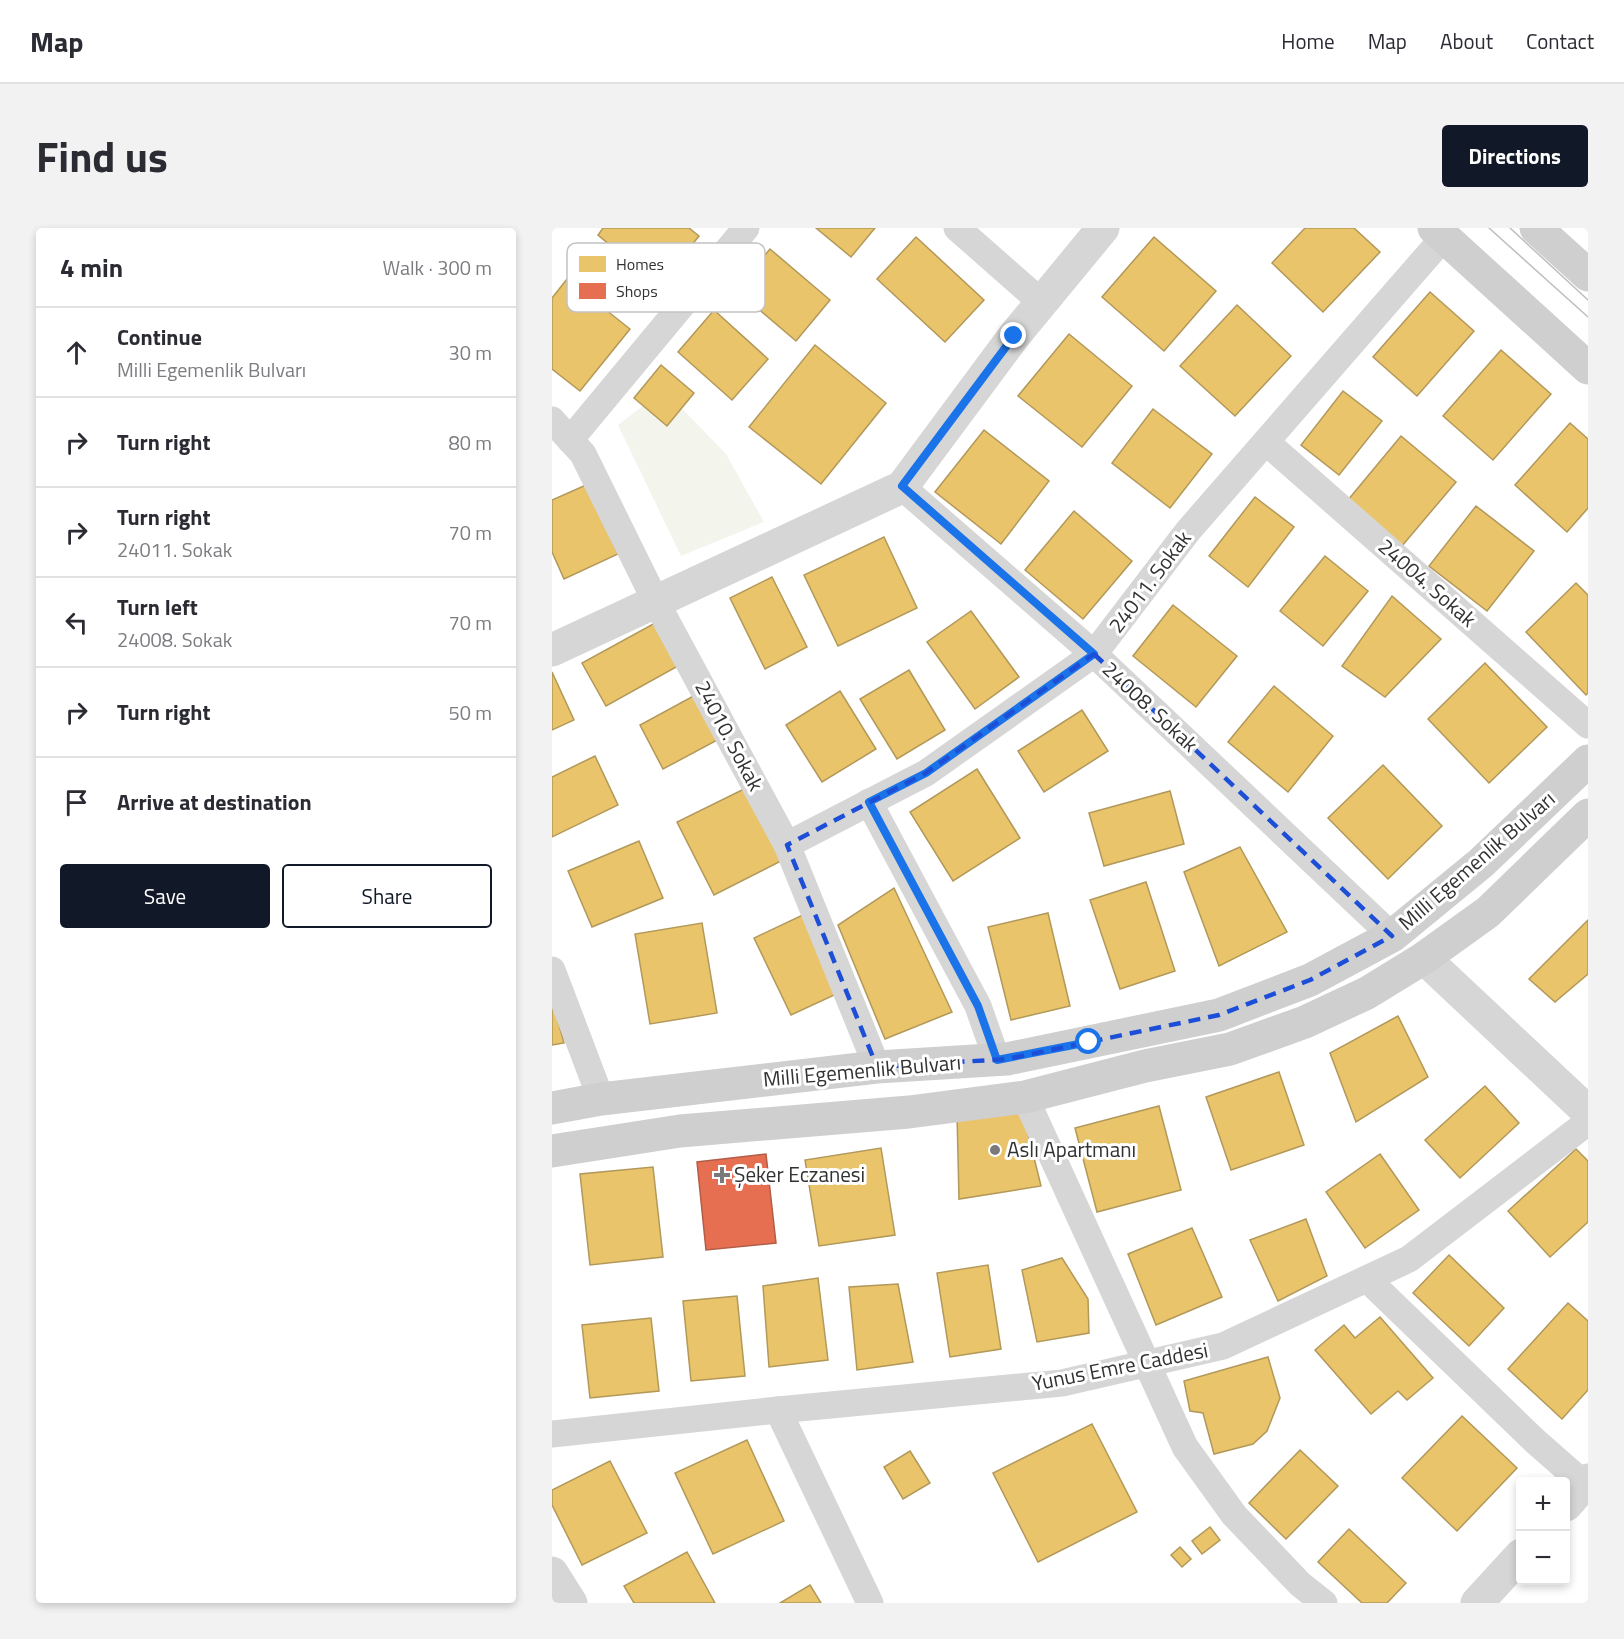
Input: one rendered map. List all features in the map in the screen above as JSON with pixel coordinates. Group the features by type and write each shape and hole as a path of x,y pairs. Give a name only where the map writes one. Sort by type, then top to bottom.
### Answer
{"main road":[{"path":"1536,228 1588,274"},
{"path":"1439,232 1588,368"},
{"name":"Milli Egemenlik Bulvarı","path":"552,1108 601,1099 877,1067 997,1060 1219,1015 1310,980 1392,936 1481,863 1588,761"},
{"name":"Milli Egemenlik Bulvarı","path":"552,1151 680,1131 909,1112 1025,1097 1145,1066 1230,1049 1305,1022 1347,1003 1424,958 1488,912 1588,815"}],"street":[{"path":"734,243 746,228"},
{"path":"957,228 1041,302"},
{"path":"552,650 902,486 1014,336 1103,228"},
{"name":"24011. Sokak","path":"787,845 926,773 1094,654 1188,531 1266,442 1439,232"},
{"path":"570,440 676,312"},
{"name":"24010. Sokak","path":"552,420 583,454 656,602 787,845 877,1067"},
{"name":"24004. Sokak","path":"1266,442 1588,724"},
{"name":"24008. Sokak","path":"902,486 1094,654 1392,936"},
{"path":"869,802 978,1006 997,1060"},
{"path":"1424,958 1588,1112"},
{"path":"552,970 601,1099"},
{"path":"1025,1097 1185,1447 1234,1515 1300,1584 1324,1603"},
{"name":"Yunus Emre Caddesi","path":"552,1434 1062,1383 1223,1346 1409,1259 1588,1122"},
{"path":"1367,1279 1536,1441 1579,1490"},
{"path":"778,1410 870,1603"},
{"path":"1477,1603 1516,1560"},
{"path":"552,1573 571,1603"}],"highlighted area":[{"path":"1094,654 1392,936 1310,980 1219,1015 1007,1059 877,1067 787,845 926,773"}],"shaded area":[{"path":"664,390 726,454 764,522 681,556 618,425"}],"building: Homes":[{"path":"603,228 689,228 699,236 693,243 608,243 598,235"},
{"path":"816,228 875,228 851,257"},
{"path":"1305,228 1354,228 1380,252 1323,312 1272,263"},
{"path":"916,237 984,300 945,342 877,279"},
{"path":"1154,237 1216,291 1164,351 1102,297"},
{"path":"770,249 830,300 796,341 762,312 765,312 765,255"},
{"path":"567,279 567,312 609,312 630,329 580,391 552,369 552,298"},
{"path":"1430,292 1474,331 1417,396 1373,357"},
{"path":"1237,305 1291,356 1235,416 1180,366"},
{"path":"712,312 716,312 768,359 732,400 678,352"},
{"path":"1069,334 1132,386 1082,447 1018,396"},
{"path":"815,345 886,403 821,484 749,427"},
{"path":"1501,350 1551,394 1493,460 1443,416"},
{"path":"661,365 694,393 667,426 634,398"},
{"path":"1343,391 1382,421 1339,475 1301,445"},
{"path":"1153,409 1212,454 1170,508 1112,463"},
{"path":"1570,423 1588,439 1588,508 1567,532 1515,485"},
{"path":"984,430 1049,481 1001,544 935,492"},
{"path":"1401,436 1456,482 1402,546 1348,500"},
{"path":"586,485 618,554 564,579 552,552 552,500"},
{"path":"1255,497 1294,527 1248,587 1209,556"},
{"path":"1476,506 1534,551 1487,611 1429,566"},
{"path":"1074,511 1132,561 1083,619 1025,570"},
{"path":"884,537 917,608 838,646 804,575"},
{"path":"1325,556 1368,591 1323,646 1280,611"},
{"path":"772,577 807,647 765,669 730,598"},
{"path":"1576,583 1588,595 1588,693 1586,695 1526,632"},
{"path":"1392,596 1441,639 1385,697 1342,666"},
{"path":"1173,605 1237,656 1196,707 1133,656"},
{"path":"971,611 1019,677 975,709 927,642"},
{"path":"655,623 678,666 606,706 582,663"},
{"path":"1485,663 1547,727 1489,783 1428,719"},
{"path":"909,670 945,730 897,759 860,699"},
{"path":"552,672 574,720 552,730"},
{"path":"1274,686 1333,736 1288,792 1228,742"},
{"path":"840,691 876,749 822,782 786,725"},
{"path":"699,693 723,737 663,769 640,725"},
{"path":"1082,710 1108,751 1044,792 1018,751"},
{"path":"595,756 618,805 552,837 552,777"},
{"path":"1383,765 1442,826 1388,879 1328,818"},
{"path":"977,769 1020,838 953,881 910,812"},
{"path":"746,788 783,860 714,895 677,822"},
{"path":"1170,791 1184,844 1104,866 1089,813"},
{"path":"639,841 663,898 592,927 568,871"},
{"path":"1240,847 1287,932 1219,966 1184,872"},
{"path":"1146,882 1175,971 1120,989 1090,900"},
{"path":"894,888 952,1012 885,1039 838,925"},
{"path":"807,913 843,991 791,1015 754,938"},
{"path":"1048,913 1070,1006 1011,1020 988,927"},
{"path":"1588,920 1588,974 1555,1002 1529,979"},
{"path":"702,923 717,1013 650,1024 635,934"},
{"path":"552,999 564,1043 552,1045"},
{"path":"1398,1016 1428,1077 1356,1122 1330,1053"},
{"path":"1279,1072 1304,1145 1231,1170 1206,1097"},
{"path":"1485,1086 1519,1123 1460,1178 1425,1140"},
{"name":"Aslı Apartmanı","path":"1021,1105 1041,1186 959,1199 957,1114"},
{"path":"1159,1106 1181,1190 1097,1212 1075,1128"},
{"path":"881,1148 895,1235 819,1246 805,1160"},
{"path":"1576,1149 1588,1161 1588,1222 1550,1257 1508,1211"},
{"path":"1380,1154 1419,1210 1365,1248 1326,1192"},
{"path":"653,1167 663,1257 590,1265 580,1174"},
{"path":"1306,1219 1327,1276 1278,1301 1250,1240"},
{"path":"1192,1228 1222,1297 1156,1325 1128,1254"},
{"path":"1449,1255 1504,1308 1469,1346 1413,1293"},
{"path":"1062,1258 1088,1299 1089,1333 1037,1342 1022,1270"},
{"path":"988,1265 1001,1349 950,1357 937,1273"},
{"path":"818,1278 828,1360 769,1367 763,1286"},
{"path":"898,1284 913,1362 857,1370 849,1287"},
{"path":"737,1296 745,1376 691,1381 683,1301"},
{"path":"1568,1303 1588,1321 1588,1390 1562,1419 1508,1369"},
{"path":"1380,1317 1433,1378 1407,1400 1398,1391 1371,1414 1315,1350 1344,1325 1355,1338"},
{"path":"651,1318 659,1391 590,1398 582,1325"},
{"path":"1268,1357 1280,1398 1267,1431 1253,1444 1214,1454 1203,1413 1190,1411 1184,1381"},
{"path":"1462,1416 1517,1468 1457,1531 1402,1478"},
{"path":"1092,1424 1137,1512 1038,1562 993,1473"},
{"path":"747,1440 784,1521 713,1554 675,1473"},
{"path":"1300,1450 1338,1486 1286,1539 1249,1503"},
{"path":"910,1451 930,1483 903,1499 884,1467"},
{"path":"610,1461 647,1533 582,1565 552,1505 552,1490"},
{"path":"1210,1527 1220,1540 1202,1554 1192,1541"},
{"path":"1349,1529 1406,1583 1387,1603 1362,1603 1318,1562"},
{"path":"1180,1547 1191,1559 1182,1567 1171,1555"},
{"path":"687,1552 715,1603 634,1603 624,1586"},
{"path":"810,1585 821,1603 780,1603"}],"building: Shops":[{"path":"766,1154 776,1243 706,1250 697,1162"}],"tram line":[{"path":"1489,228 1588,317"},
{"path":"1510,228 1588,300"}],"place":[{"name":"Aslı Apartmanı","path":"995,1150"},
{"name":"Şeker Eczanesi","path":"722,1175"}],"route":[{"path":"1014,336 902,486 1094,654 926,773 869,802 978,1006 997,1060 1089,1042"}]}
